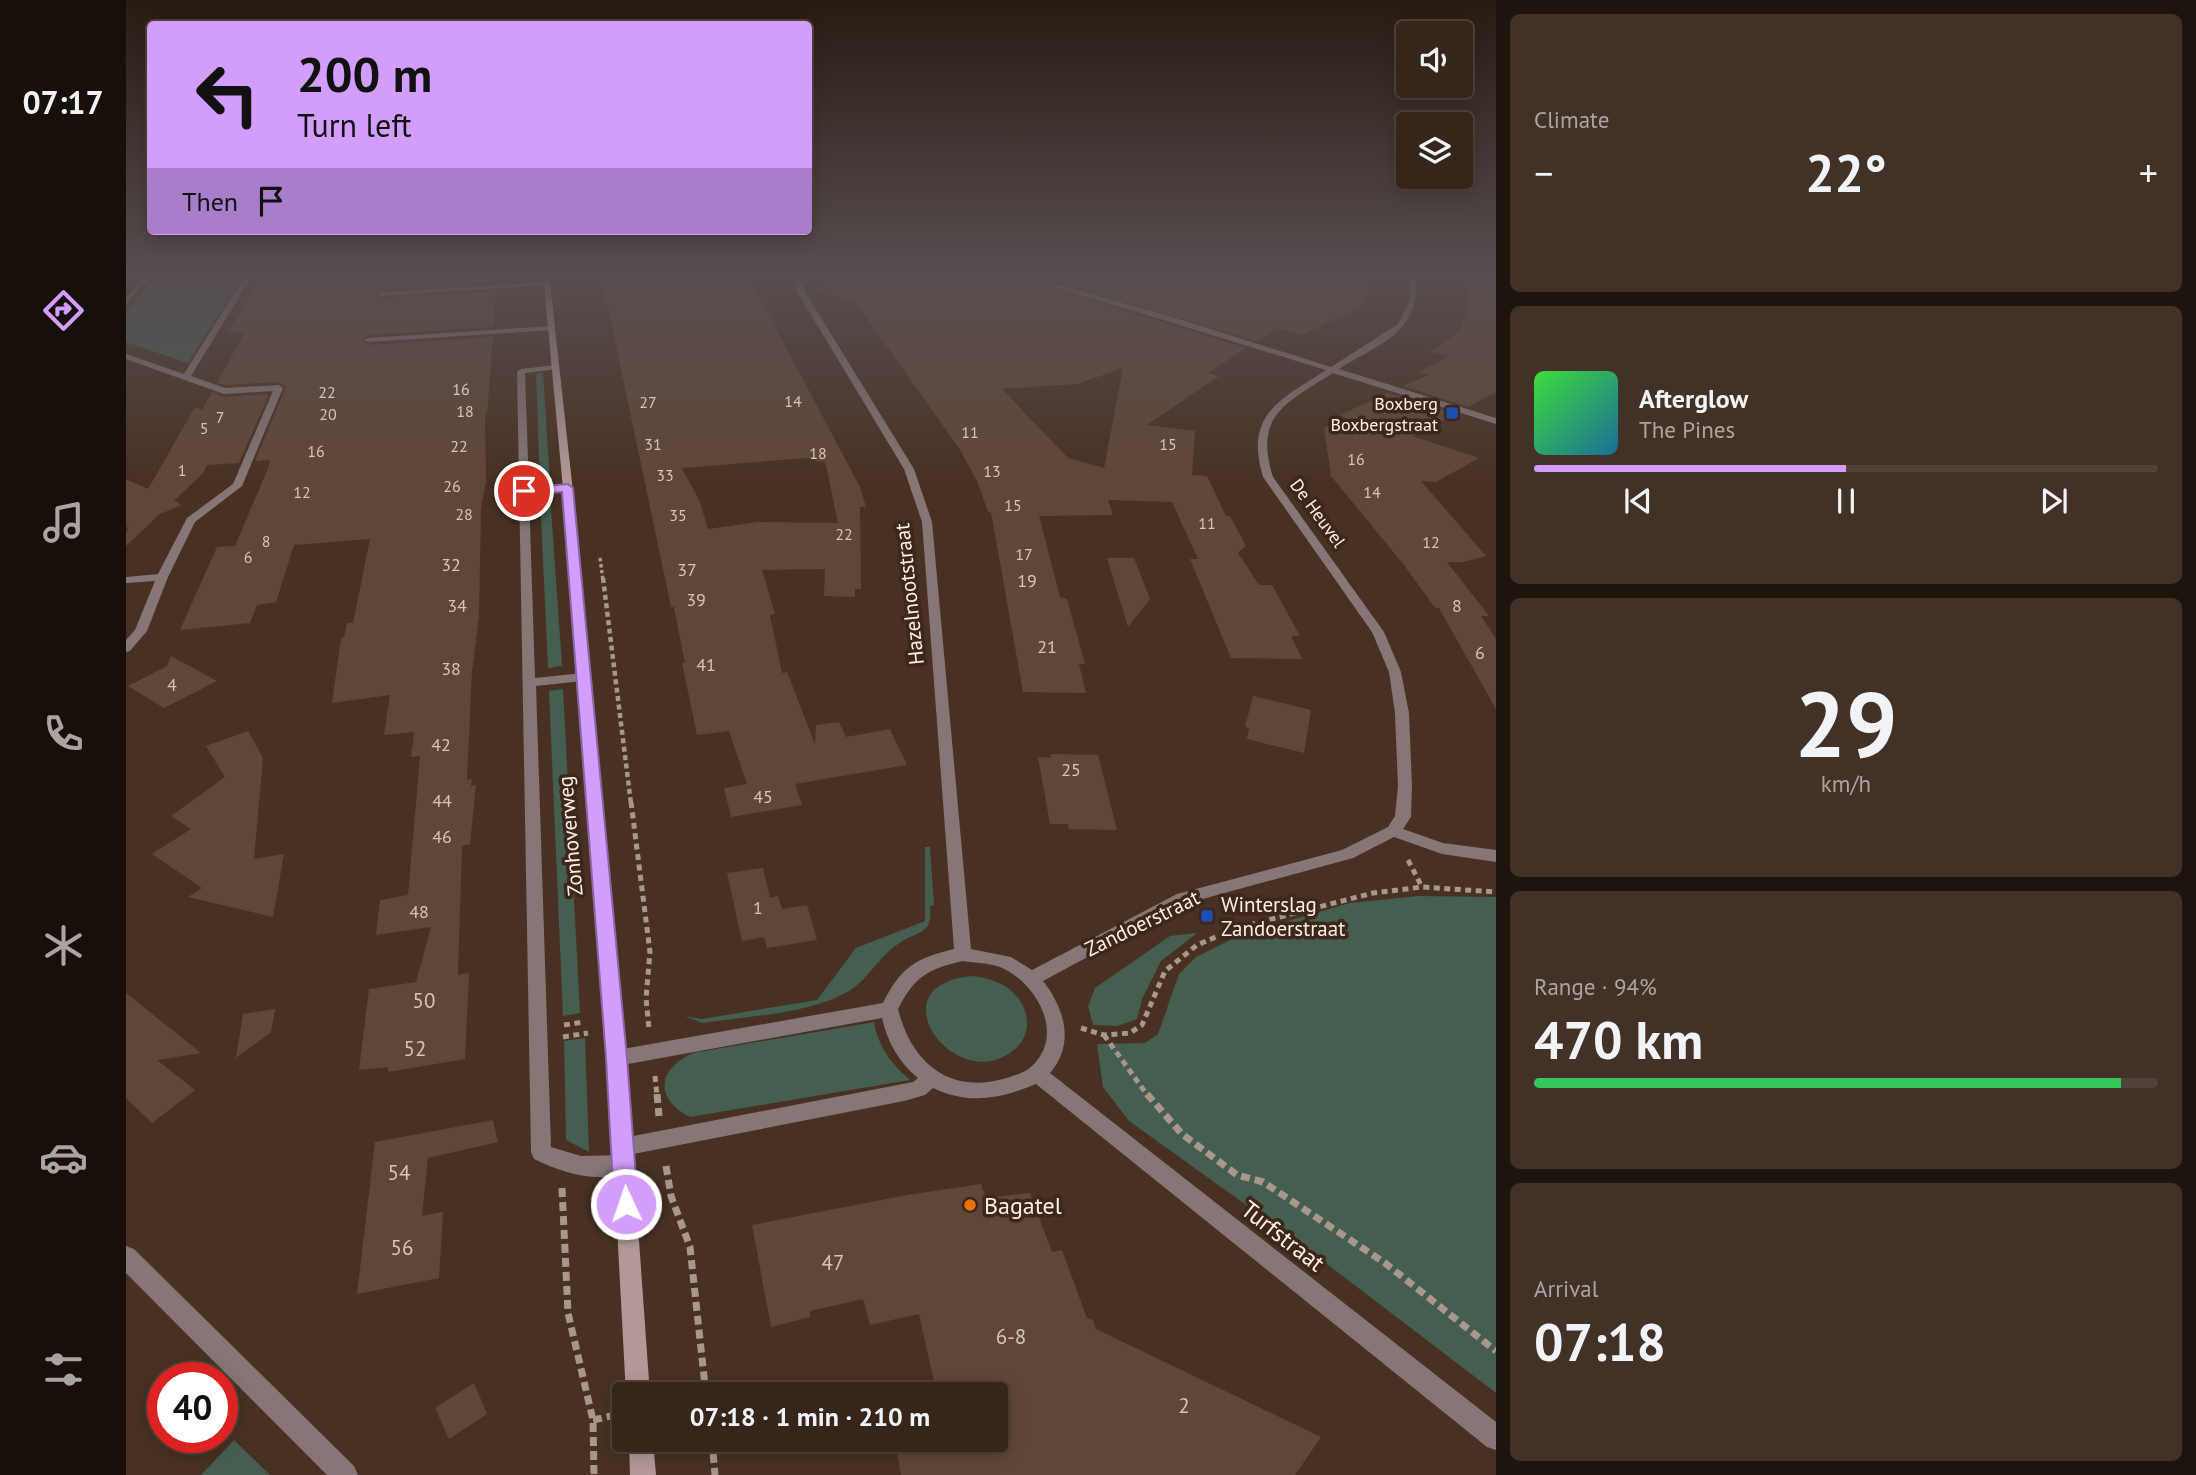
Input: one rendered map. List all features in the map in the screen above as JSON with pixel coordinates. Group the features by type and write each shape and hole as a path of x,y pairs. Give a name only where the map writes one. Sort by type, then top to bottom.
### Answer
{"street":[{"path":"187,376 207,343"},
{"name":"Zonhoverweg","path":"553,343 617,1058 637,1382"},
{"name":"Hazelnootstraat","path":"832,343 909,469 927,522 963,954"},
{"path":"1247,343 1496,421"},
{"name":"De Heuvel","path":"1374,343 1279,404 1264,428 1262,458 1268,477 1280,496 1350,589 1378,632 1395,672 1402,713 1405,786 1403,817 1394,831"},
{"path":"126,356 224,391 279,388 237,486 191,520 162,577 141,631 126,648"},
{"path":"556,367 521,371 541,1152 561,1163 584,1167 623,1156 662,1139 911,1091 918,1089 931,1078"},
{"path":"524,491 568,488"},
{"path":"126,580 162,577"},
{"path":"529,683 583,677"},
{"path":"1394,831 1442,848 1496,856"},
{"name":"Zandoerstraat","path":"1032,979 1183,898 1347,854 1394,831"},
{"path":"963,954 1005,962 1032,979 1053,1008 1057,1041 1048,1062 1037,1074 998,1091 960,1089 931,1078 912,1063 900,1048 889,1009 903,980 925,963 963,954"},
{"path":"617,1058 841,1020 889,1009"},
{"name":"Turfstraat","path":"1037,1074 1496,1438"},
{"path":"126,1257 345,1475"},
{"path":"641,1452 643,1475"}],"path":[{"path":"599,552 650,952 646,998 662,1139 671,1196 690,1247 705,1382"},
{"path":"1055,1021 1104,1035 1130,1033 1142,1025 1165,971 1197,945 1237,928 1373,893 1422,887 1496,892"},
{"path":"1104,1035 1143,1090 1182,1134 1237,1175 1263,1182 1385,1263 1496,1351"},
{"path":"593,1420 612,1416"},
{"path":"713,1452 715,1475"}],"green space":[{"path":"128,343 201,343 188,363"},
{"path":"543,372 550,483 540,483 536,374"},
{"path":"550,494 562,666 548,668 540,495"},
{"path":"563,689 580,1013 563,1016 549,691"},
{"path":"925,847 930,847 934,905 930,906 927,927 893,948 849,991 816,1005 778,1013 702,1023 685,1016 702,1019 817,1000 856,948 925,921"},
{"path":"1418,896 1496,897 1496,1393 1306,1248 1129,1121 1103,1087 1097,1044 1145,1043 1158,1034 1179,974 1196,957 1240,935 1350,903"},
{"path":"1197,933 1161,961 1142,999 1137,1019 1117,1026 1093,1025 1088,1006 1095,988 1170,936"},
{"path":"974,976 994,981 1013,992 1024,1007 1026,1016 1027,1025 1021,1042 1014,1050 991,1061 969,1060 949,1050 934,1034 926,1015 929,997 944,983"},
{"path":"874,1022 886,1054 910,1080 690,1117 670,1102 666,1093 664,1084 672,1067 693,1053"},
{"path":"585,1038 589,1152 566,1140 564,1041"},
{"path":"238,1444 270,1475 201,1475 222,1453 238,1453"}],"building":[{"path":"239,343 365,343 368,345 493,343 485,414 486,480 481,508 479,616 472,672 467,780 472,779 471,786 476,785 470,844 462,846 458,975 469,973 465,1059 388,1072 388,1067 359,1070 369,989 416,982 431,927 376,935 380,900 408,895 420,756 411,757 414,732 384,735 390,695 332,703 341,638 344,637 347,623 353,623 370,539 294,545 276,602 257,605 250,623 180,630 217,547 235,546 269,466 270,460 255,461 286,387 279,382 225,385 217,383"},
{"path":"615,343 784,343 860,487 866,507 860,507 861,589 855,589 855,597 824,596 825,569 762,570 775,614 770,615 782,673 787,672 815,744 816,725 839,722 846,737 890,729 907,765 795,784 802,805 731,817 724,788 747,784 729,731 697,735 674,607 671,607","holes":["806,458 815,459 817,462 825,461 838,523 758,522 708,529 700,502 682,468"]},
{"path":"884,343 1229,343 1246,348 1208,373 1219,376 1147,425 1195,431 1192,475 1207,476 1226,516 1230,516 1246,546 1238,553 1259,585 1272,585 1300,636 1291,636 1302,659 1231,658 1190,559 1198,559 1172,502 1108,500 1113,515 1039,516 1060,597 1067,599 1085,664 1079,664 1086,693 1023,692 991,512 988,512 977,481 959,448","holes":["1123,368 1104,468 1068,458 1002,389 1077,384"]},
{"path":"1443,343 1496,343 1496,392 1468,407 1403,386 1429,375 1419,372 1450,356 1431,352"},
{"path":"212,392 224,397 269,394 239,463 207,465 203,473 174,501 182,505 160,514 126,546 129,526 126,528 126,479 148,489 195,407 202,410"},
{"path":"1388,393 1455,414 1412,436 1479,458 1436,482 1421,481 1486,556 1463,562 1447,562 1489,616 1481,616 1496,639 1496,709 1439,608 1435,608 1404,565 1331,476 1324,428 1346,418 1340,415"},
{"path":"1107,558 1134,558 1150,599 1128,627"},
{"path":"171,656 217,681 164,708 128,686 167,666"},
{"path":"1253,696 1311,710 1304,753 1247,739 1249,728 1245,727"},
{"path":"248,731 263,758 254,859 284,854 273,917 188,897 202,888 152,854 191,829 171,816 225,777 206,746"},
{"path":"1051,754 1098,755 1117,830 1069,829 1068,824 1050,824 1038,757 1051,758"},
{"path":"763,868 770,898 778,896 782,909 807,905 817,940 767,948 764,937 742,941 727,873"},
{"path":"126,993 201,1053 157,1060 195,1090 152,1123 126,1098"},
{"path":"275,1009 271,1032 236,1058 243,1014"},
{"path":"493,1120 498,1142 428,1158 422,1216 443,1212 439,1278 357,1294 375,1142"},
{"path":"981,1184 986,1198 1030,1193 1052,1252 1062,1250 1087,1318 1093,1320 1096,1329 1321,1437 1295,1475 901,1475 897,1452 1008,1452 1008,1382 934,1382 919,1314 870,1325 863,1299 810,1311 810,1317 771,1327 752,1225 907,1195"},
{"path":"474,1383 487,1414 449,1439 435,1408"}],"place":[{"name":"Boxberg Boxbergstraat","path":"1452,413"},
{"name":"Winterslag Zandoerstraat","path":"1207,916"},
{"name":"Bagatel","path":"970,1205"}],"route":[{"path":"524,491 568,488 617,1058 626,1204"}]}
